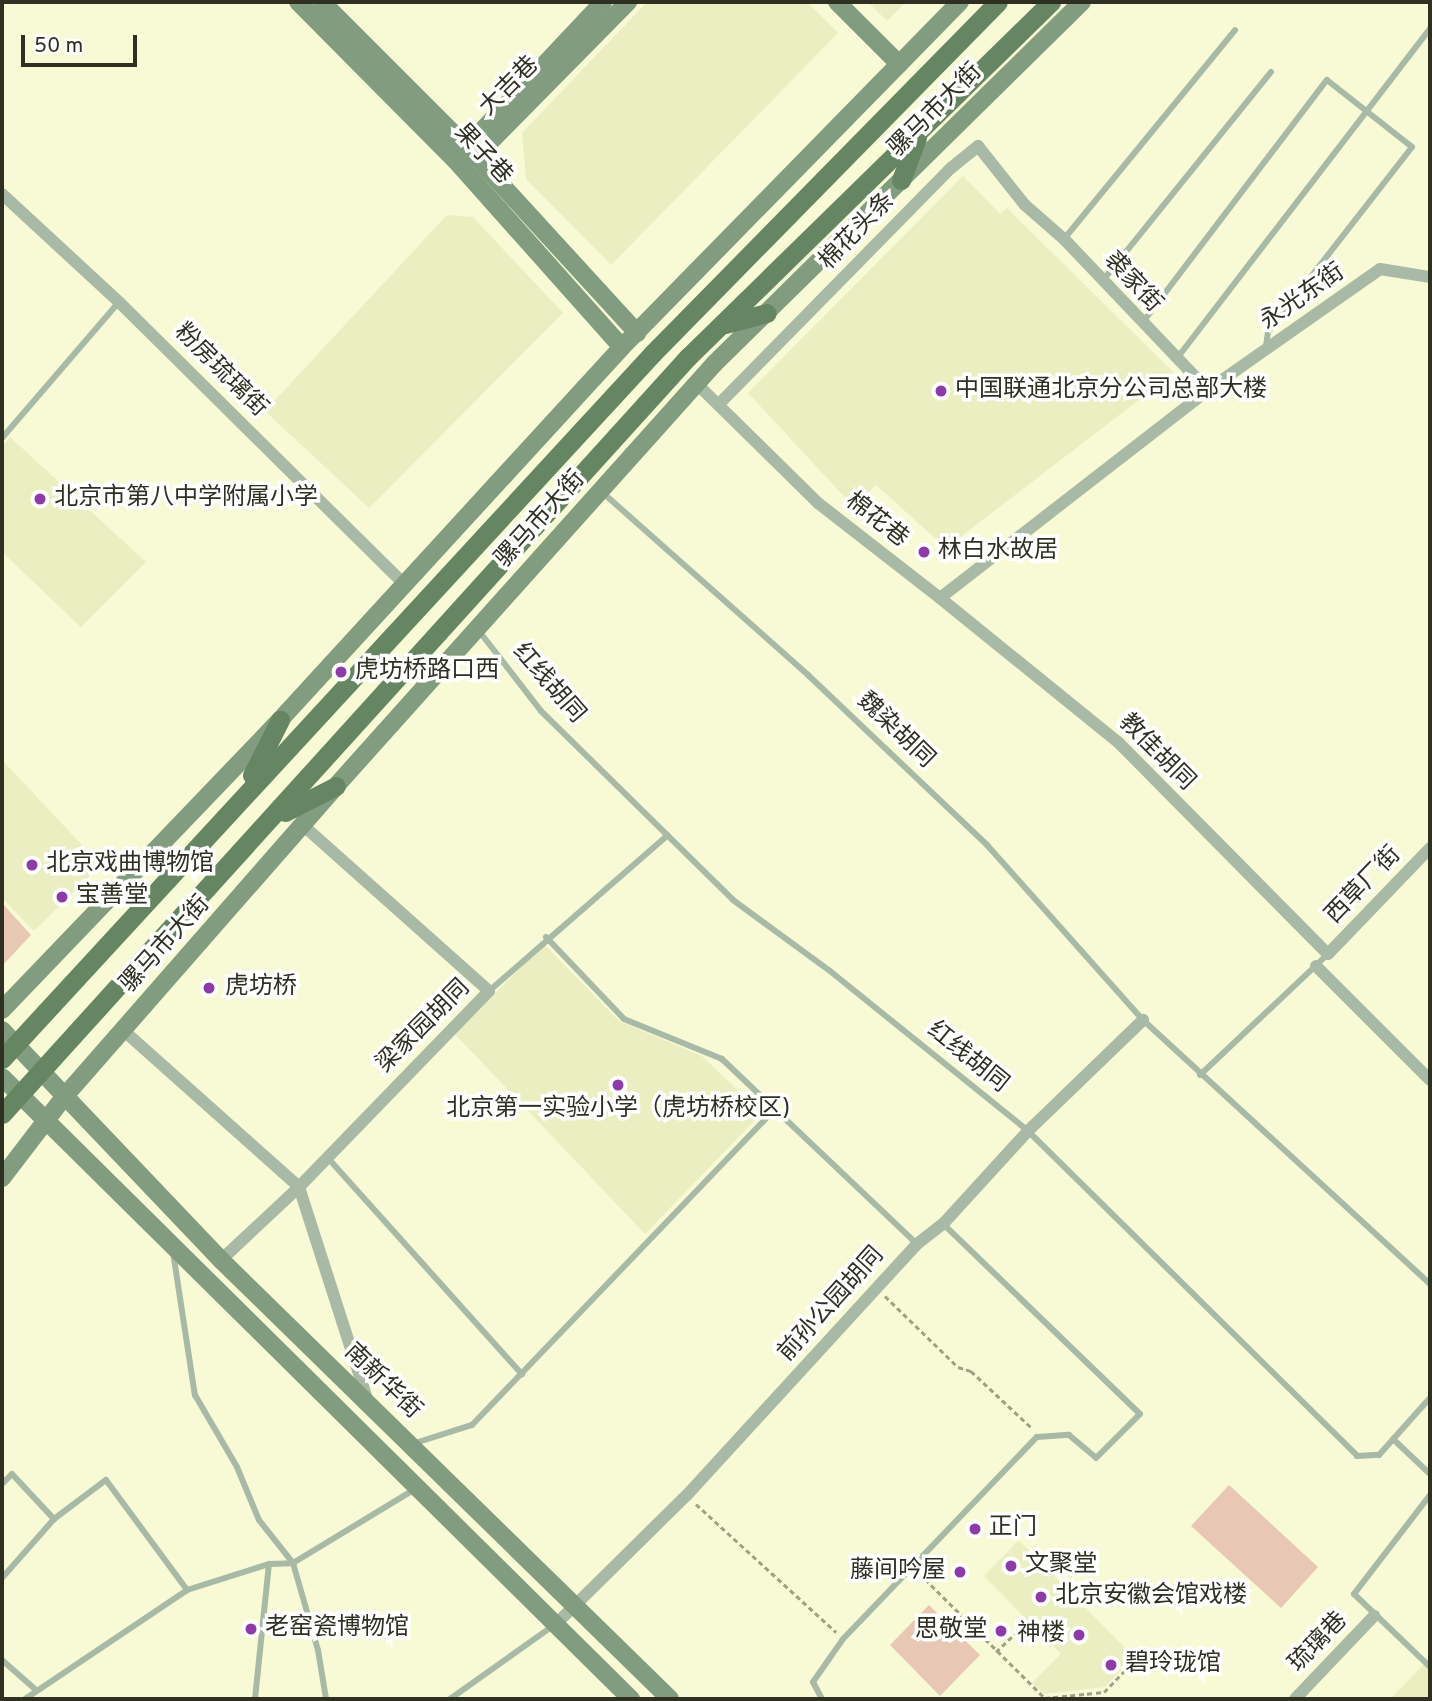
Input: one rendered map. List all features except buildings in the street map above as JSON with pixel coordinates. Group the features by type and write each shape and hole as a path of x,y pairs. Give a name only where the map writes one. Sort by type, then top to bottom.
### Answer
{"main road":[{"name":"骡马市大街","path":"2,1059 9,1037 241,796 653,353 998,2"},
{"name":"骡马市大街","path":"2,1114 274,817 569,487 721,326 1051,2"},
{"path":"901,180 920,130"},
{"path":"721,326 767,313"},
{"path":"241,796 280,720"},
{"path":"274,817 336,786"}],"street":[{"name":"果子巷","path":"298,2 456,161 622,347"},
{"name":"果子巷","path":"322,2 470,150 637,333"},
{"name":"大吉巷","path":"470,150 603,2"},
{"name":"大吉巷","path":"456,161 628,2"},
{"path":"837,2 899,64"},
{"path":"2,1010 280,720 622,347 960,2"},
{"name":"骡马市大街","path":"2,1178 64,1097 304,826 336,786 697,384 1082,2"},
{"name":"棉花头条","path":"719,404 951,167 978,146 1025,205"},
{"name":"粉房琉璃街","path":"2,194 119,302 403,583"},
{"name":"裘家街","path":"1025,205 1064,239 1175,360 1208,390"},
{"name":"永光东街","path":"1208,390 1380,269 1430,277"},
{"name":"棉花巷","path":"697,384 818,503 940,598"},
{"path":"940,598 1208,390"},
{"name":"教佳胡同","path":"940,598 1118,742 1328,954"},
{"path":"304,826 489,991"},
{"name":"西草厂街","path":"1328,954 1430,848"},
{"path":"1316,966 1430,1080"},
{"name":"梁家园胡同","path":"221,1260 299,1187 326,1156 489,991"},
{"name":"前孙公园胡同","path":"556,1624 687,1495 917,1244 943,1224 1028,1131 1143,1020"},
{"path":"123,1030 299,1187 368,1402"},
{"name":"南新华街","path":"9,1037 39,1072 221,1260 670,1699"},
{"name":"南新华街","path":"2,1077 18,1097 173,1251 419,1487 631,1699"},
{"name":"琉璃巷","path":"1295,1699 1374,1616"}],"lane":[{"path":"1175,360 1430,28"},
{"path":"1064,239 1235,30"},
{"path":"1102,281 1271,72"},
{"path":"1142,324 1328,80 1412,147 1268,332 1266,349"},
{"path":"2,438 119,302"},
{"name":"魏染胡同","path":"600,491 808,675 987,845 1143,1020 1200,1075 1318,1177 1430,1284"},
{"name":"红线胡同","path":"477,629 541,711 733,900 830,971 1028,1131 1357,1456 1379,1455 1430,1398"},
{"name":"梁家园胡同","path":"489,991 546,937 668,835"},
{"path":"546,937 624,1018 709,1050 917,1244"},
{"path":"1200,1075 1328,954"},
{"path":"410,1444 472,1425 774,1110"},
{"path":"326,1156 522,1374"},
{"path":"822,1699 813,1682 843,1639 1040,1436 1069,1434 1097,1458 1140,1414 943,1224"},
{"path":"173,1251 195,1395 237,1467 259,1520 293,1563 318,1650 326,1699"},
{"path":"1393,1439 1430,1474"},
{"path":"2,1484 12,1474 54,1519"},
{"path":"2,1578 54,1519 106,1480 187,1590"},
{"path":"25,1699 187,1590 269,1564 293,1563 419,1487"},
{"path":"1430,1495 1354,1594 1430,1667"},
{"path":"255,1699 269,1564"},
{"path":"450,1699 556,1624"},
{"path":"2,1660 36,1690"}],"path":[{"path":"877,1287 958,1367 971,1371 1040,1436"},
{"path":"687,1495 843,1639"},
{"path":"912,1566 1045,1698 1104,1692 1134,1661"},
{"path":"996,1652 1028,1621"}],"shaded area":[{"path":"647,2 807,2 838,33 611,265 526,179 522,133"},
{"path":"868,2 906,2 887,21"},
{"name":"中国联通北京分公司总部大楼","path":"963,176 1000,214 1007,208 1174,373 946,548 876,485 854,507 748,393"},
{"path":"447,215 473,217 563,313 369,508 265,411"},
{"name":"北京市第八中学附属小学","path":"10,437 146,562 81,627 2,552 2,447"},
{"path":"2,760 101,865 34,931 2,898"},
{"path":"2,903 31,935 2,966"},
{"name":"北京第一实验小学（虎坊桥校区)","path":"544,944 619,1021 702,1056 762,1113 645,1234 455,1034"},
{"path":"1229,1485 1318,1567 1281,1608 1191,1526"},
{"path":"1019,1540 1134,1657 1105,1687 1044,1694 1032,1683 1061,1654 984,1576"},
{"path":"929,1605 980,1655 940,1696 890,1645"},
{"path":"1430,1658 1430,1699 1390,1699"}],"place":[{"name":"中国联通北京分公司总部大楼","path":"941,391"},
{"name":"北京市第八中学附属小学","path":"40,499"},
{"name":"林白水故居","path":"924,552"},
{"name":"虎坊桥路口西","path":"341,672"},
{"name":"北京戏曲博物馆","path":"32,865"},
{"name":"宝善堂","path":"62,897"},
{"name":"虎坊桥","path":"209,988"},
{"name":"北京第一实验小学（虎坊桥校区)","path":"618,1085"},
{"name":"正门","path":"975,1529"},
{"name":"文聚堂","path":"1011,1566"},
{"name":"藤间吟屋","path":"960,1572"},
{"name":"北京安徽会馆戏楼","path":"1041,1597"},
{"name":"老窑瓷博物馆","path":"251,1629"},
{"name":"思敬堂","path":"1001,1631"},
{"name":"神楼","path":"1079,1635"},
{"name":"碧玲珑馆","path":"1111,1665"}]}
